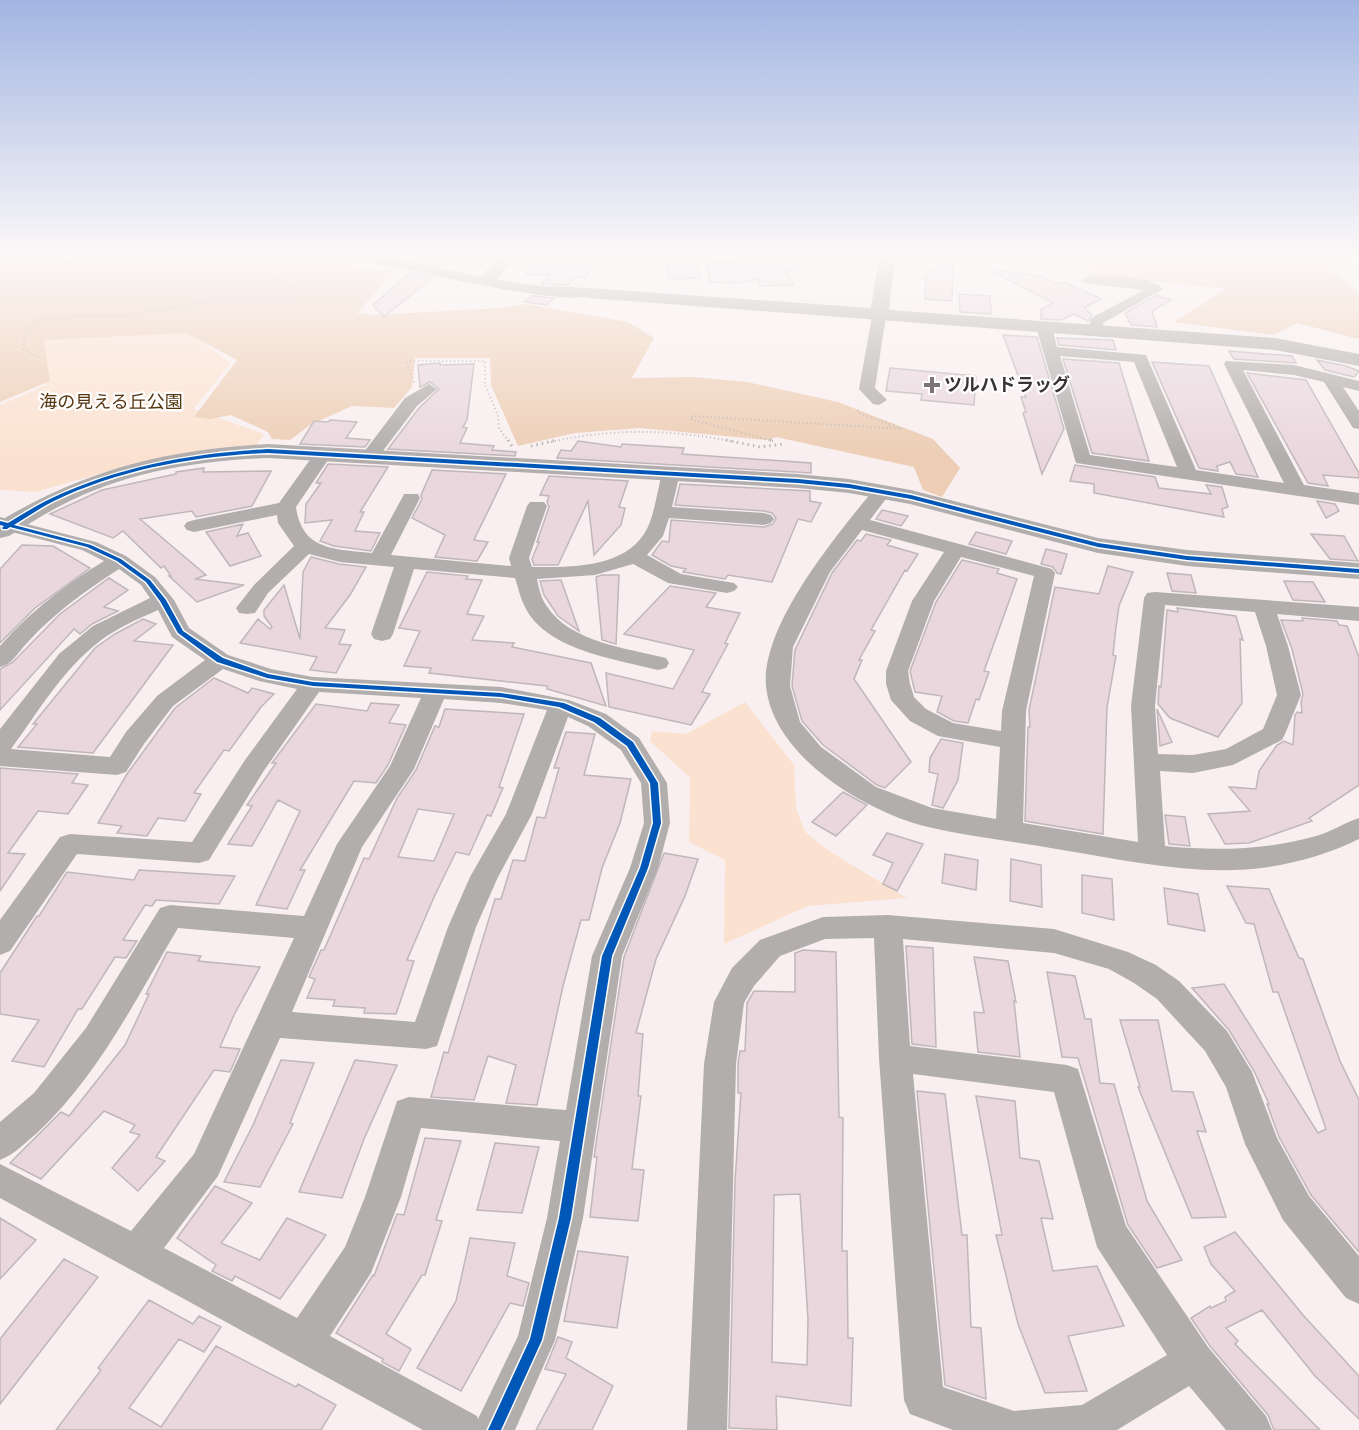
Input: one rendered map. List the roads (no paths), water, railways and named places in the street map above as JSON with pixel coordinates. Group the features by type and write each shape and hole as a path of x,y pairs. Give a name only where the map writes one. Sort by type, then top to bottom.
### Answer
{"street":[{"path":"878,323 867,389 879,400"},
{"path":"980,323 1275,344 1359,360"},
{"path":"1096,323 1096,330"},
{"path":"1044,327 1053,351 1082,459 1359,499"},
{"path":"1053,351 1140,358 1189,475"},
{"path":"1298,491 1232,364 1294,370 1359,386"},
{"path":"1329,378 1359,424"},
{"path":"369,456 422,394"},
{"path":"3,527 59,497 105,478 144,466 229,452 323,454 798,481 882,492 1098,545 1188,558 1359,571"},
{"path":"323,454 286,507 288,523 305,546 340,556 525,573 554,574 590,570 635,556 653,536 671,473"},
{"path":"882,492 820,571 782,647 778,686 789,724 812,753 867,793 928,817 1152,855 1205,860 1268,857 1325,844 1359,828"},
{"path":"378,559 411,498"},
{"path":"537,506 519,558 535,606 552,626 584,644 658,663"},
{"path":"194,526 286,507"},
{"path":"660,512 764,519"},
{"path":"859,524 1045,573 1014,711 1009,831"},
{"path":"3,527 89,546 119,560 148,581 163,600 180,632 220,660 267,676 313,684 501,695 561,705 597,720 630,744 654,783 657,823 644,868 607,956 565,1218 536,1340 494,1430"},
{"path":"247,608 261,589 305,546"},
{"path":"955,550 923,602 897,671 898,684 903,700 918,715 946,730 1012,741"},
{"path":"635,556 675,579 728,587"},
{"path":"0,660 20,637 65,595 119,560"},
{"path":"382,634 406,562"},
{"path":"1152,855 1143,706 1155,598 1359,614"},
{"path":"0,746 71,655 91,637 110,624 163,600"},
{"path":"1145,762 1193,764 1233,756 1273,734 1289,694 1277,646 1264,608"},
{"path":"0,757 117,766 135,738 165,701 220,660"},
{"path":"0,943 70,844 199,853 254,766 313,684"},
{"path":"137,1253 206,1165 350,844 401,769 436,691"},
{"path":"271,1024 426,1036 462,927 484,878 519,814 561,705"},
{"path":"0,1144 46,1103 97,1038 170,916 312,928"},
{"path":"888,926 895,1058 924,1400 1010,1430"},
{"path":"707,1430 720,1064 729,1002 742,977 770,948 823,928 888,926 1054,941 1118,960 1145,974 1168,990 1216,1041 1241,1082 1262,1144 1296,1208 1359,1285"},
{"path":"895,1058 1066,1079 1110,1234 1194,1361 1252,1430"},
{"path":"303,1341 358,1260 382,1197 409,1112 579,1127"},
{"path":"0,1180 303,1341 463,1430"},
{"path":"1017,1430 1087,1425 1194,1361"}],"place":[{"name":"ツルハドラッグ","path":"932,385"}],"park label":[{"name":"海の見える丘公園","path":"111,402"}]}
